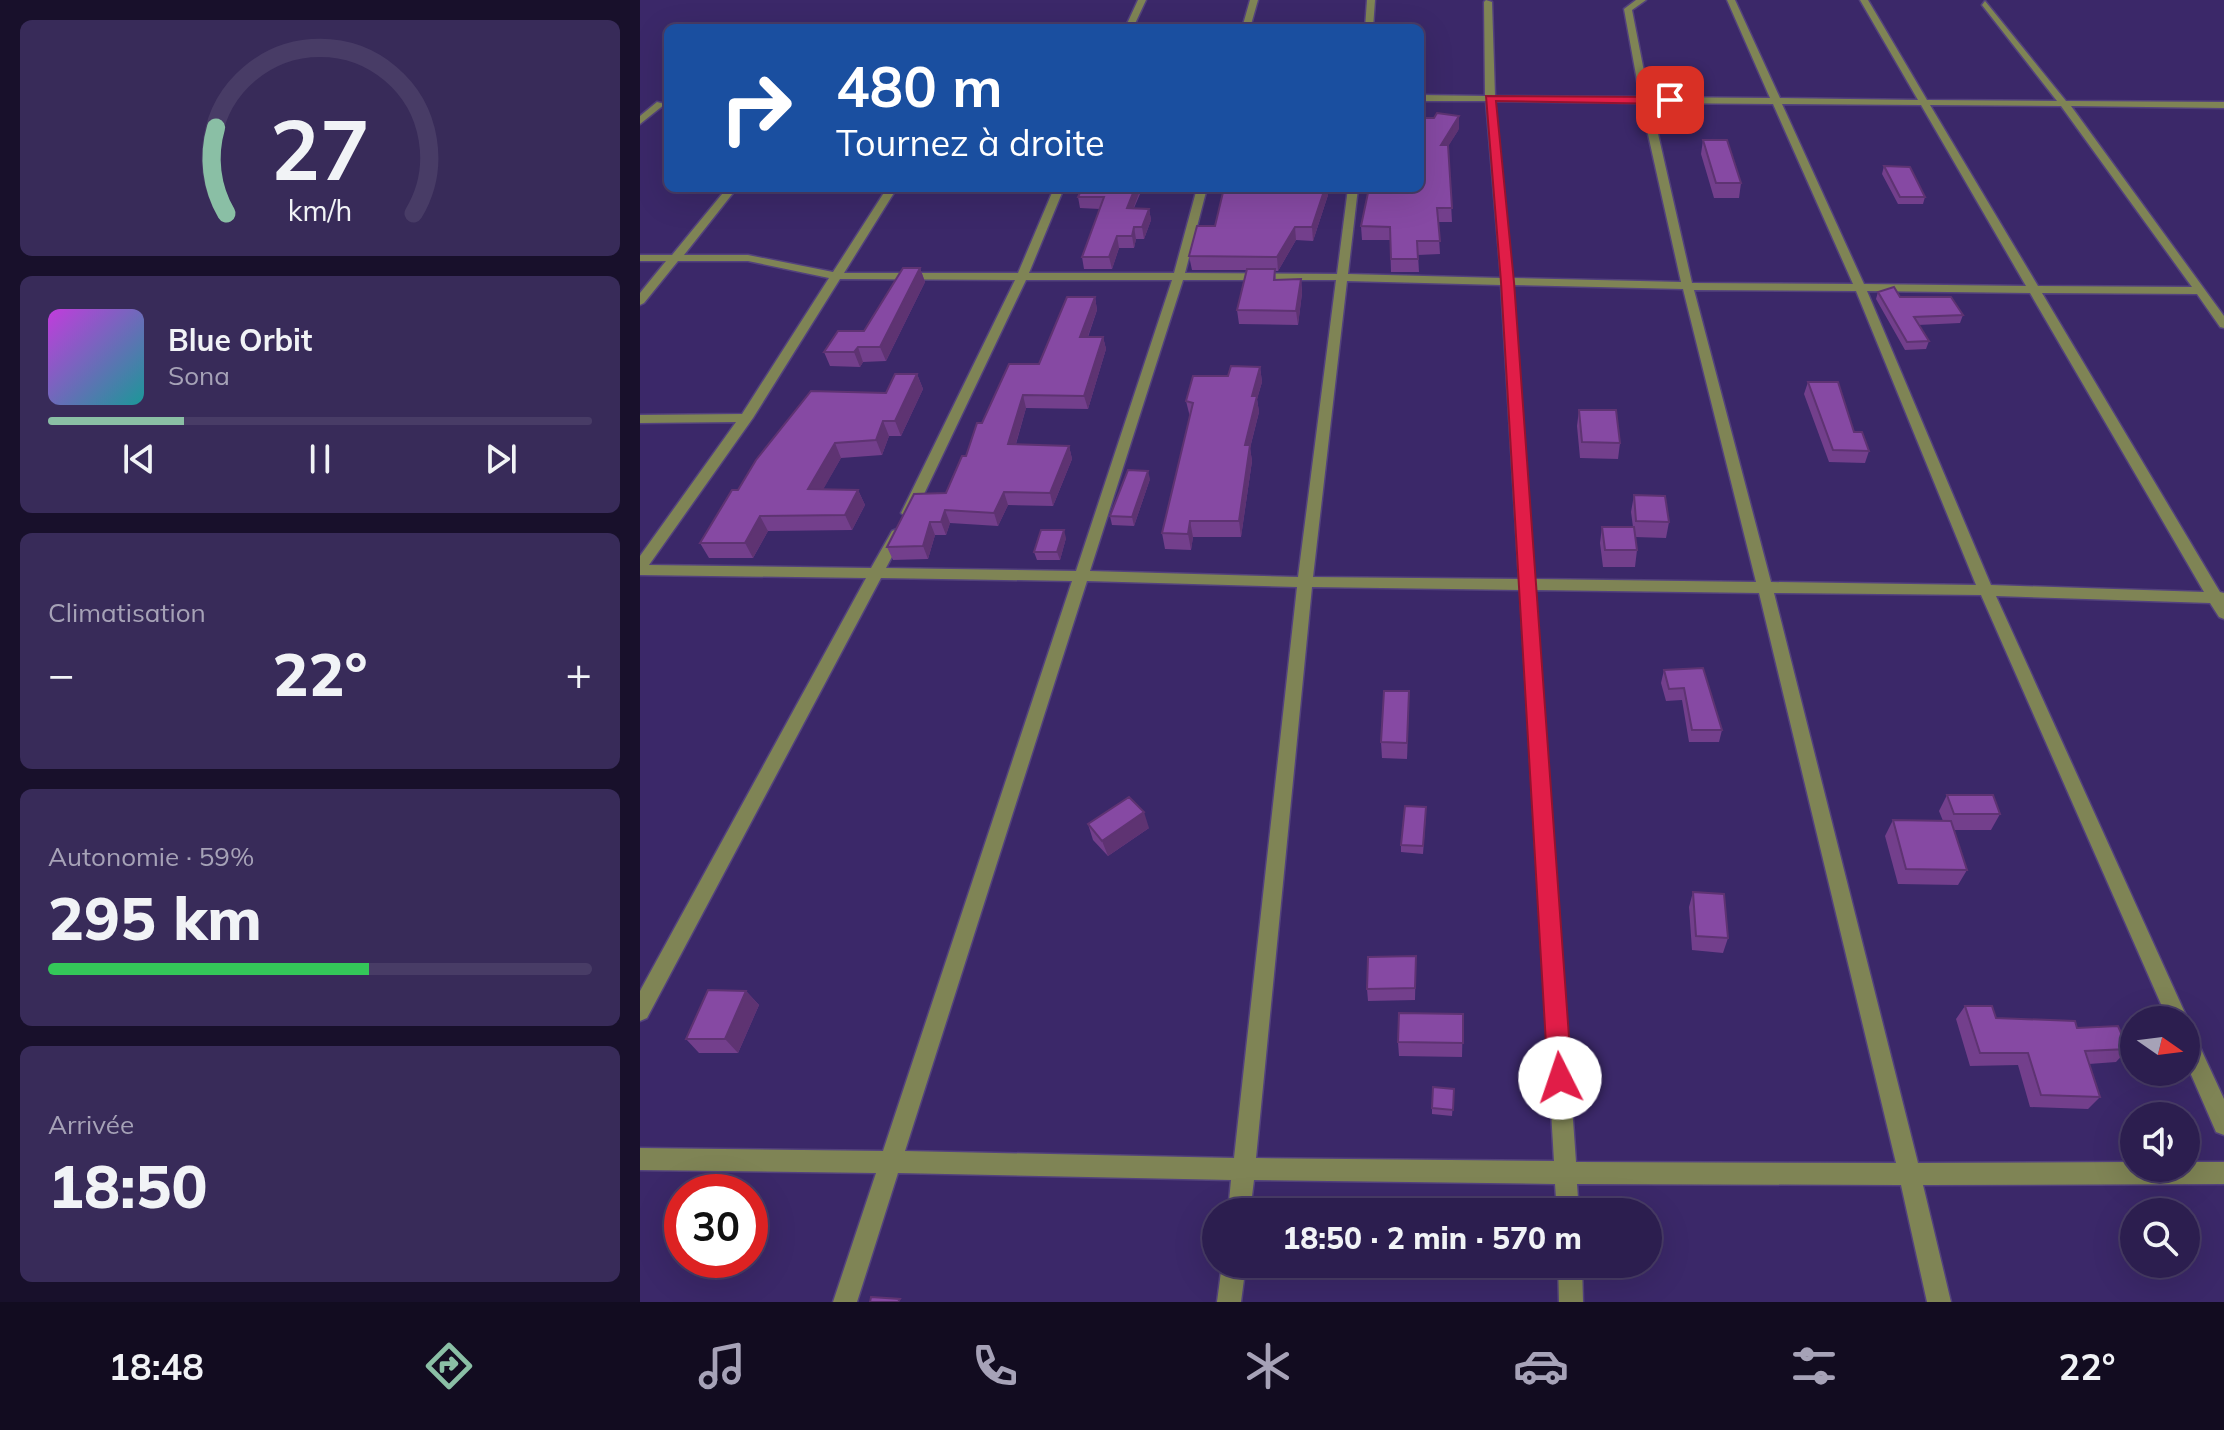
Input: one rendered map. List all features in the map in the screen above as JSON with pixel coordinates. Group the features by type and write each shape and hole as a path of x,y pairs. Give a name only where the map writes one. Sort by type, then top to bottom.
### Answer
{"street":[{"path":"1131,24 1142,0"},
{"path":"1247,24 1254,0"},
{"path":"1369,24 1371,0"},
{"path":"1642,0 1628,9 1644,100 1686,286 1765,587 1939,1302"},
{"path":"1731,0 1861,288 1986,590 2172,1006"},
{"path":"1864,0 1922,104 2220,598 2224,613"},
{"path":"1488,2 1490,98 1507,282 1567,1198"},
{"path":"1985,3 2064,104 2224,324"},
{"path":"1424,98 2224,105"},
{"path":"640,121 660,104"},
{"path":"640,301 729,192"},
{"path":"640,569 746,418 890,192"},
{"path":"640,1011 878,574 1022,277 1057,192"},
{"path":"845,1302 1179,276 1201,192"},
{"path":"1241,1198 1305,582 1353,192"},
{"path":"640,258 748,258 837,276 1342,277 1686,286 2200,291"},
{"path":"640,419 746,418"},
{"path":"640,569 1305,582 1986,590 2220,598"},
{"path":"2200,1070 2224,1124"},
{"path":"640,1159 892,1160 1244,1169 2224,1173"},
{"path":"1229,1302 1232,1278"},
{"path":"1570,1278 1571,1302"}],"building":[{"path":"1437,113 1459,116 1441,145 1448,145 1452,208 1437,208 1440,241 1417,241 1418,259 1391,259 1390,227 1361,226 1368,192 1424,192 1424,118 1434,118"},
{"path":"1703,140 1727,140 1741,183 1716,183"},
{"path":"1884,166 1910,167 1925,197 1900,197"},
{"path":"1080,192 1133,192 1127,208 1149,209 1142,227 1134,227 1132,236 1117,236 1109,257 1082,257 1104,197 1078,197"},
{"path":"1223,192 1324,192 1312,227 1295,227 1277,257 1189,256 1197,226 1215,226"},
{"path":"903,268 920,268 880,347 858,347 854,352 824,352 838,331 864,331"},
{"path":"1247,269 1275,269 1274,280 1301,279 1296,311 1237,310"},
{"path":"1894,287 1900,297 1951,297 1963,315 1914,317 1929,341 1907,342 1878,292"},
{"path":"1067,297 1095,297 1080,337 1103,337 1084,396 1023,395 1008,444 1069,446 1050,493 1004,492 994,513 945,510 941,522 930,522 923,546 887,547 914,494 946,493 962,456 966,456 977,423 982,423 1009,364 1039,364"},
{"path":"1231,366 1260,367 1252,396 1257,396 1245,445 1250,445 1239,521 1190,521 1188,534 1162,533 1193,403 1186,401 1193,376 1228,376"},
{"path":"895,374 917,374 895,421 883,421 876,440 835,443 808,489 858,490 845,515 760,516 745,543 700,543 732,490 738,490 756,460 811,391 886,393"},
{"path":"1808,382 1838,382 1854,432 1862,432 1869,451 1833,450"},
{"path":"1579,410 1616,410 1620,443 1582,442"},
{"path":"1128,470 1148,471 1132,517 1110,516"},
{"path":"1634,495 1665,496 1669,522 1636,521"},
{"path":"1602,527 1634,527 1637,550 1605,550"},
{"path":"1041,530 1064,530 1057,552 1034,552"},
{"path":"1703,668 1722,730 1692,730 1684,688 1669,689 1664,670"},
{"path":"1384,691 1409,691 1407,743 1381,742"},
{"path":"1947,795 1993,795 2000,814 1954,814"},
{"path":"1129,797 1144,812 1102,841 1088,824"},
{"path":"1405,806 1426,807 1423,846 1401,845"},
{"path":"1893,820 1951,821 1967,870 1906,869"},
{"path":"1693,892 1724,894 1728,938 1696,936"},
{"path":"1416,956 1415,988 1367,989 1368,957"},
{"path":"708,990 746,991 725,1039 686,1039"},
{"path":"1965,1006 1992,1006 1996,1018 2075,1021 2077,1028 2118,1026 2120,1031 2120,1049 2085,1051 2100,1097 2041,1095 2028,1053 1980,1053"},
{"path":"1399,1013 1463,1014 1463,1043 1398,1042"},
{"path":"1433,1087 1454,1089 1453,1110 1432,1108"},
{"path":"871,1297 900,1299 898,1302 870,1302"}],"route":[{"path":"1560,1078 1507,282 1490,98 1670,100"}]}
